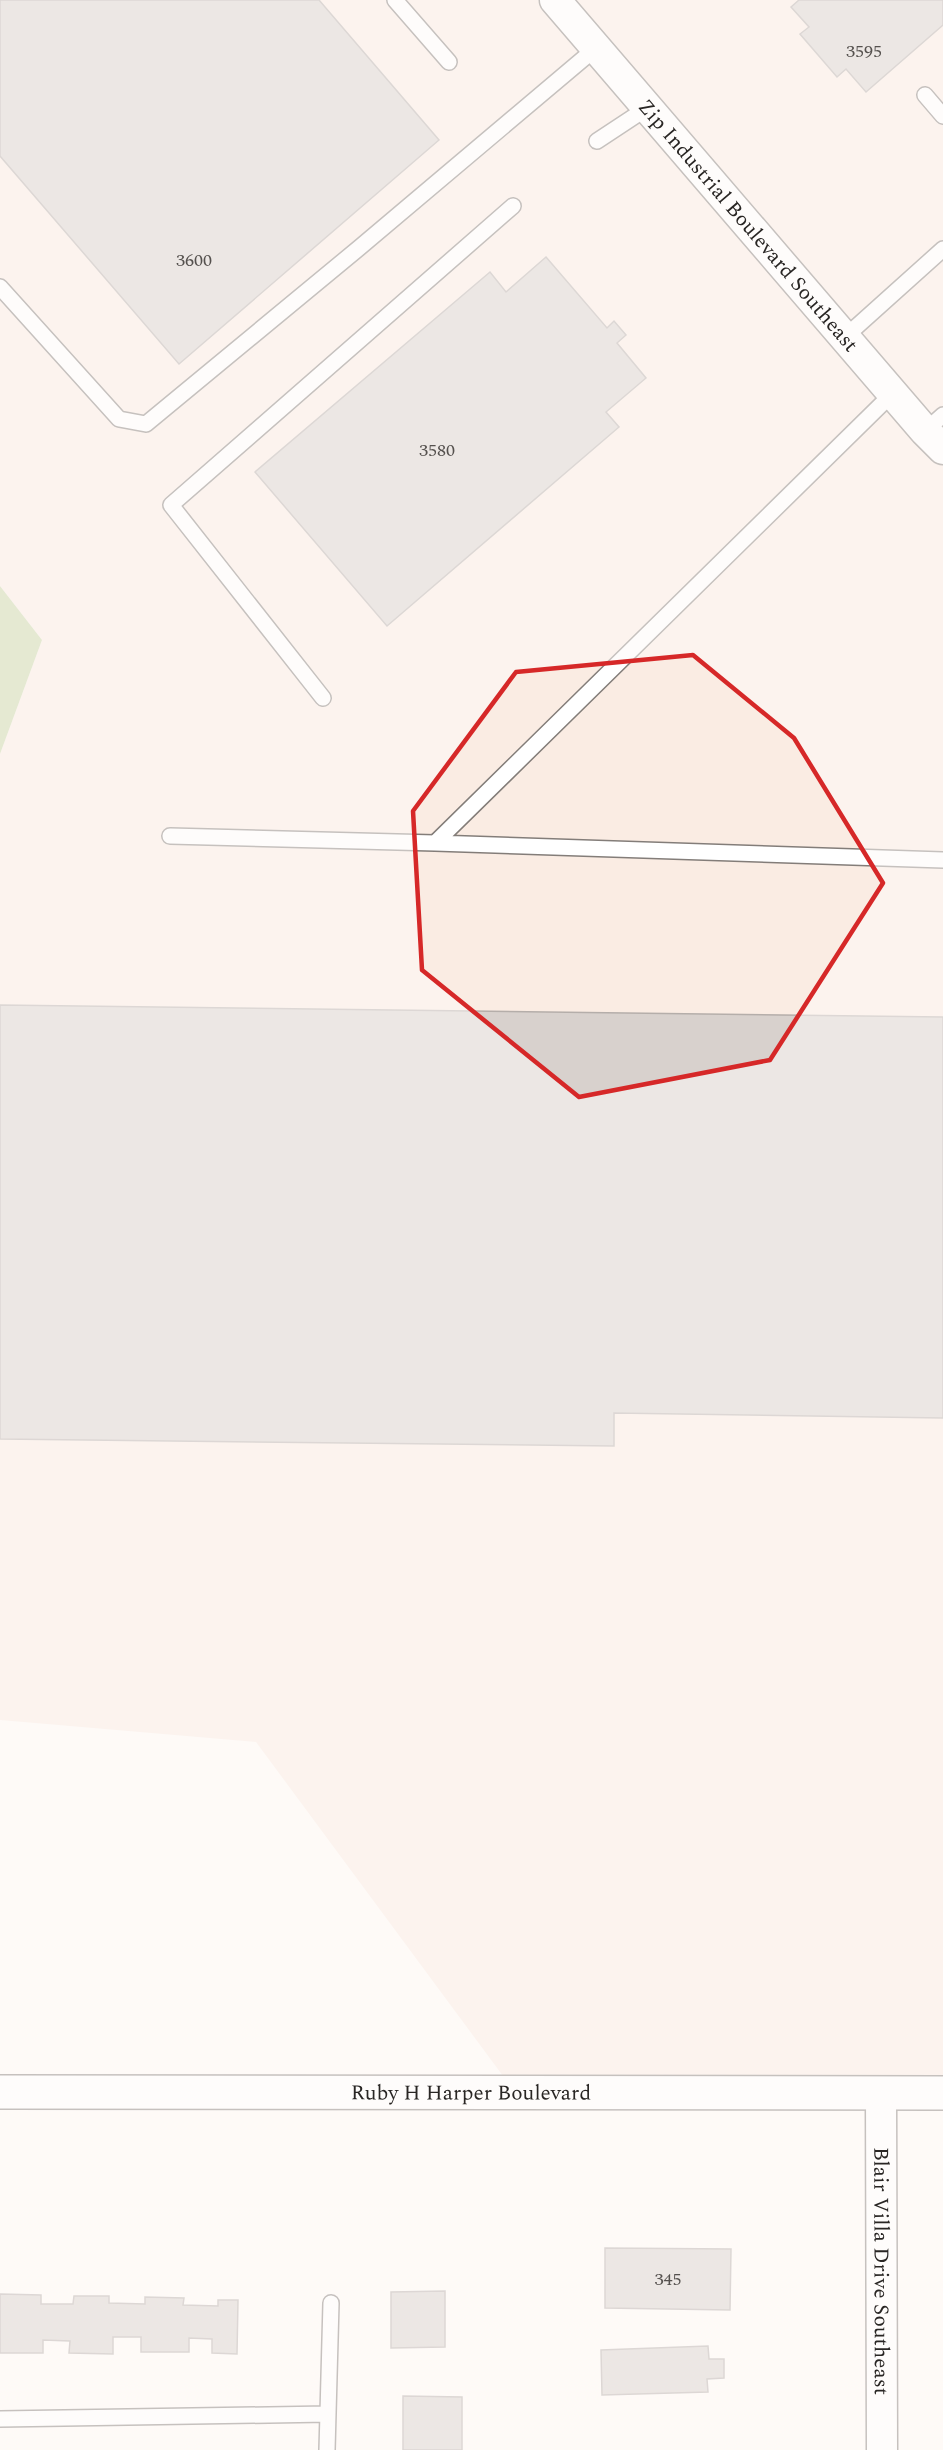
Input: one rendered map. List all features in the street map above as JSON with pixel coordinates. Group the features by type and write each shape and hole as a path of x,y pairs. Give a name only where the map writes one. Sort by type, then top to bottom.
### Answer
{"street":[{"name":"Zip Industrial Boulevard Southeast","path":"555,0 893,393 937,432"},
{"name":"Ruby H Harper Boulevard","path":"0,2092 943,2093"},
{"name":"Blair Villa Drive Southeast","path":"881,2093 882,2450"}],"lane":[{"path":"396,0 449,62"},
{"path":"0,287 119,419 146,424 596,48"},
{"path":"925,95 943,116"},
{"path":"597,141 647,108"},
{"path":"323,698 171,505 513,206"},
{"path":"845,337 943,249"},
{"path":"435,843 893,393"},
{"path":"170,836 943,860"},
{"path":"327,2450 331,2303"},
{"path":"0,2419 328,2414"}],"highlighted area":[{"path":"693,655 794,738 883,883 770,1060 579,1097 422,970 413,811 516,672"}],"shaded area":[{"path":"0,0 943,0 943,2101 520,2099 256,1742 0,1720 0,754 42,640 0,586"}],"green space":[{"path":"0,586 42,640 0,754"}],"building":[{"path":"0,0 319,0 439,140 179,364 0,156"},
{"path":"799,0 943,0 943,25 866,92 846,69 837,77 800,34 809,27 791,7"},
{"path":"546,257 607,328 614,321 626,335 617,343 646,378 606,412 619,427 387,626 255,472 490,272 506,292"},
{"path":"0,1005 943,1017 943,1418 614,1413 614,1446 0,1439"},
{"path":"605,2248 731,2249 730,2310 605,2308"},
{"path":"445,2291 445,2347 391,2348 391,2292"},
{"path":"0,2294 41,2295 41,2304 73,2304 74,2296 109,2296 109,2303 145,2304 145,2297 184,2298 183,2305 218,2306 218,2300 238,2300 237,2354 212,2353 212,2339 189,2338 189,2352 141,2352 141,2337 113,2337 113,2354 69,2353 70,2341 43,2340 43,2353 0,2353"},
{"path":"708,2346 709,2359 724,2359 724,2378 707,2379 708,2392 602,2395 601,2350"},
{"path":"403,2396 462,2397 462,2450 403,2450"}]}
